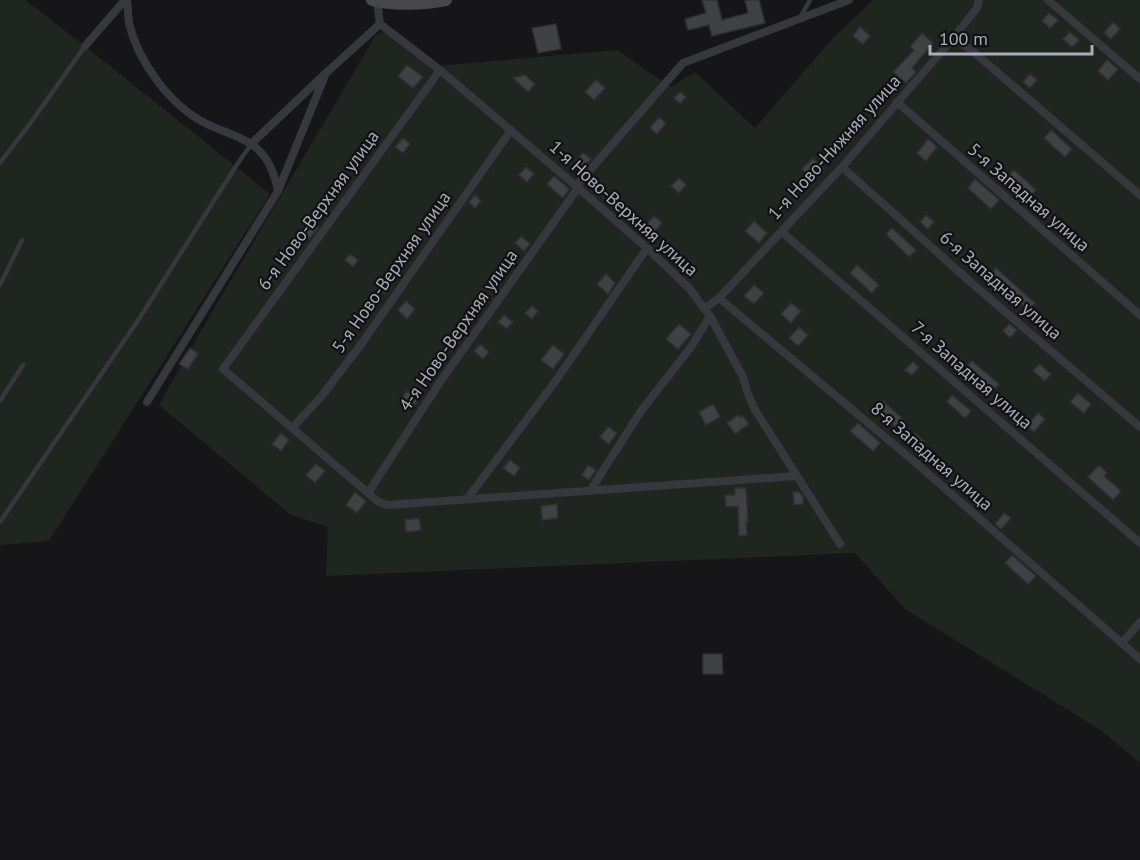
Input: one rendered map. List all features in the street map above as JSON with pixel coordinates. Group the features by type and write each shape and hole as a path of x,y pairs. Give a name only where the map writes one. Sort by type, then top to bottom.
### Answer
{"main road":[{"path":"375,1 394,3 437,1"}],"street":[{"path":"86,46 126,0"},
{"path":"126,0 129,23 141,56 157,82 178,105 205,123 252,143 262,153 271,168 278,190"},
{"name":"1-я Ново-Нижняя улица","path":"708,312 842,166 954,38 977,8 979,0"},
{"path":"1047,0 1140,79"},
{"path":"252,143 380,24 375,1"},
{"path":"800,19 845,1"},
{"name":"4-я Ново-Верхняя улица","path":"368,493 440,382 577,187 683,63 800,19"},
{"name":"1-я Ново-Верхняя улица","path":"380,24 440,70 511,130 647,248 689,288 708,312 743,377 754,408 840,544"},
{"path":"954,38 976,54 1140,195"},
{"name":"6-я Ново-Верхняя улица","path":"292,428 223,369 440,70"},
{"path":"147,402 278,190 326,73"},
{"name":"5-я Западная улица","path":"897,102 1140,315"},
{"name":"5-я Ново-Верхняя улица","path":"292,428 321,397 362,343 511,130"},
{"name":"6-я Западная улица","path":"842,166 966,279 1140,427"},
{"name":"7-я Западная улица","path":"782,232 1140,543"},
{"path":"467,499 557,379 647,248"},
{"name":"8-я Западная улица","path":"719,298 916,463 1140,658"},
{"path":"590,491 641,411 691,347 708,312"},
{"path":"292,428 368,493 387,505 797,476"},
{"path":"1122,643 1140,622"}],"lane":[{"path":"800,19 810,0"},
{"path":"0,163 86,46"},
{"path":"0,522 140,319 252,143"},
{"path":"0,285 22,240"},
{"path":"0,401 23,365"}],"shaded area":[{"path":"0,0 25,0 270,194 49,541 0,545"},
{"path":"873,0 1140,0 1140,763 1099,729 905,609 855,553 326,576 328,527 291,515 159,405 376,35 389,30 438,66 617,50 671,87 695,72 755,128 833,38"}],"building":[{"path":"702,0 717,0 722,20 748,13 745,0 759,0 765,23 712,36 709,25 688,30 685,19 706,13"},
{"path":"1049,13 1058,20 1050,28 1042,21"},
{"path":"1113,22 1120,29 1111,39 1104,33"},
{"path":"556,24 561,49 538,53 532,28"},
{"path":"860,27 870,36 863,44 853,36"},
{"path":"1070,32 1079,40 1072,47 1063,39"},
{"path":"922,33 933,43 912,68 916,72 906,83 893,72 914,50 910,47"},
{"path":"1107,60 1118,69 1108,80 1098,71"},
{"path":"407,65 423,77 413,88 398,76"},
{"path":"1030,74 1037,80 1030,88 1023,82"},
{"path":"525,75 535,84 528,92 513,78"},
{"path":"596,80 605,88 594,100 585,92"},
{"path":"680,92 686,97 680,104 674,98"},
{"path":"875,97 881,102 873,111 867,106"},
{"path":"659,117 666,123 657,134 650,128"},
{"path":"850,123 859,131 851,141 842,133"},
{"path":"1051,130 1072,149 1065,157 1044,138"},
{"path":"403,138 410,144 403,153 395,147"},
{"path":"836,138 843,144 835,153 828,147"},
{"path":"928,139 937,147 926,161 917,153"},
{"path":"583,153 591,159 583,168 576,161"},
{"path":"813,158 824,169 813,180 802,169"},
{"path":"526,167 534,174 527,182 519,175"},
{"path":"1014,170 1036,190 1029,198 1006,178"},
{"path":"554,176 569,189 563,198 547,184"},
{"path":"679,178 686,185 679,193 671,186"},
{"path":"975,179 999,200 991,209 968,188"},
{"path":"475,195 481,201 475,208 469,202"},
{"path":"926,215 934,222 928,229 920,222"},
{"path":"654,216 662,223 650,237 642,230"},
{"path":"309,221 318,228 309,239 300,232"},
{"path":"754,221 767,233 759,243 745,231"},
{"path":"892,228 916,250 909,257 886,234"},
{"path":"521,236 530,244 524,251 515,243"},
{"path":"350,254 358,260 353,267 345,260"},
{"path":"857,265 879,285 872,293 850,273"},
{"path":"996,268 1035,303 1028,310 989,277"},
{"path":"606,274 615,283 608,294 597,284"},
{"path":"382,279 391,287 385,294 376,286"},
{"path":"754,285 764,293 754,304 744,296"},
{"path":"406,301 415,309 407,319 398,310"},
{"path":"791,303 801,311 791,323 781,314"},
{"path":"532,306 538,311 532,319 525,313"},
{"path":"504,315 513,322 507,329 498,322"},
{"path":"679,324 691,334 678,349 666,339"},
{"path":"1009,324 1017,330 1010,338 1003,331"},
{"path":"799,327 808,335 798,346 789,338"},
{"path":"480,344 489,352 483,359 474,351"},
{"path":"553,345 564,354 553,369 541,360"},
{"path":"190,348 198,354 188,369 179,364"},
{"path":"972,361 999,384 990,394 971,376 970,378 962,371"},
{"path":"913,362 919,367 912,375 905,370"},
{"path":"1039,364 1051,374 1045,381 1033,371"},
{"path":"407,391 418,400 412,409 400,400"},
{"path":"1078,393 1091,404 1084,413 1070,402"},
{"path":"952,395 971,411 965,418 947,402"},
{"path":"883,401 904,420 896,428 876,409"},
{"path":"713,404 720,417 706,425 699,412"},
{"path":"1038,413 1045,419 1034,432 1027,426"},
{"path":"738,415 741,418 743,416 749,424 735,434 727,423"},
{"path":"858,423 880,443 873,451 850,431"},
{"path":"608,427 617,433 609,444 600,437"},
{"path":"281,433 289,440 281,451 272,444"},
{"path":"915,433 924,441 917,448 908,441"},
{"path":"510,460 520,468 514,476 503,468"},
{"path":"316,464 325,471 315,483 306,475"},
{"path":"588,465 596,470 589,480 582,475"},
{"path":"1099,465 1107,473 1104,476 1121,491 1113,500 1088,477"},
{"path":"735,488 746,488 747,535 739,536 738,506 726,507 725,495 735,495"},
{"path":"355,492 366,501 357,513 346,505"},
{"path":"793,492 799,492 803,497 803,504 794,505"},
{"path":"557,504 558,518 542,520 541,506"},
{"path":"1004,513 1011,518 1001,529 995,524"},
{"path":"419,518 421,530 406,532 405,520"},
{"path":"1012,555 1036,576 1028,584 1005,563"},
{"path":"703,654 722,654 723,674 703,674"}]}
